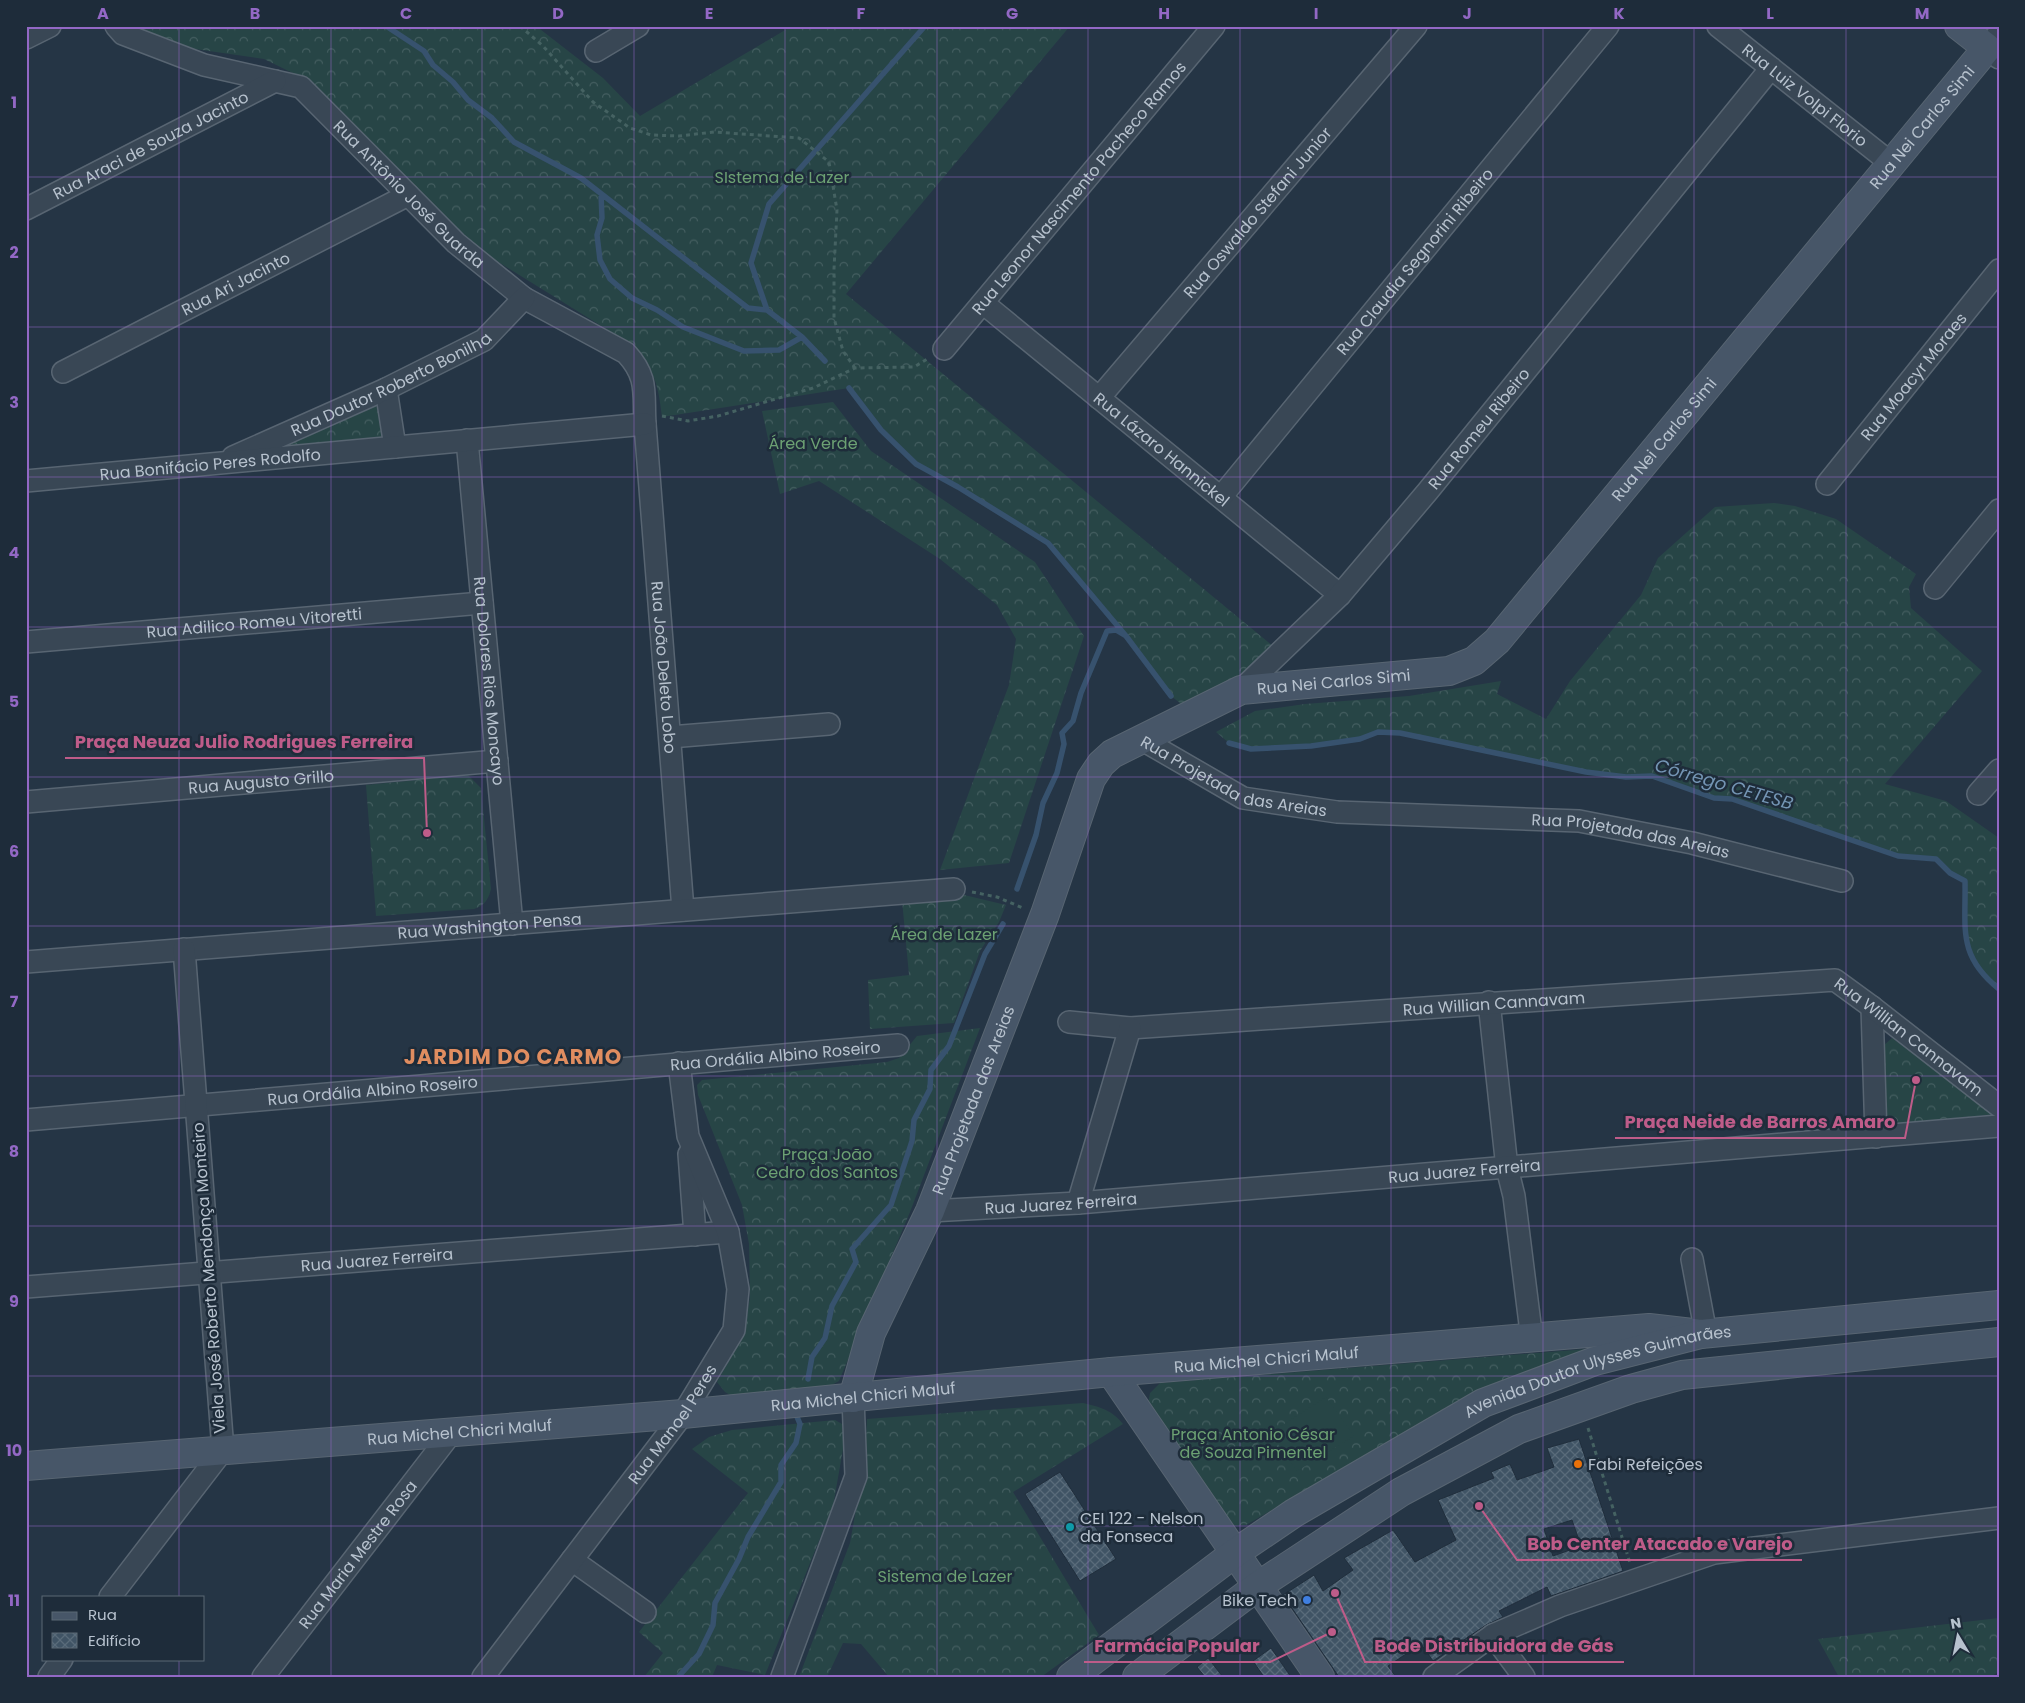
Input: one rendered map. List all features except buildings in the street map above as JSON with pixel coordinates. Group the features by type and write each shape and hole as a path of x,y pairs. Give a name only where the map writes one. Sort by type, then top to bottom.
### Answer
{"street":[{"path":"26,38 50,26"},
{"name":"Rua Antônio José Guarda","path":"116,26 123,34 204,65 301,87 456,242 524,298 626,353 638,366 644,379 645,424"},
{"path":"596,51 638,26"},
{"name":"Rua Leonor Nascimento Pacheco Ramos","path":"944,349 1214,26"},
{"name":"Rua Oswaldo Stefani Junior","path":"1099,398 1416,26"},
{"name":"Rua Claudia Segnorini Ribeiro","path":"1221,497 1608,26"},
{"name":"Rua Luiz Volpi Florio","path":"1718,26 1892,164"},
{"path":"1959,26 1995,46"},
{"name":"Rua Nei Carlos Simi","path":"1235,693 1449,672 1474,661 1496,641 1892,164 1995,46"},
{"name":"Rua Romeu Ribeiro","path":"1140,739 1179,722 1235,693 1340,595 1428,491 1771,68"},
{"name":"Rua Araci de Souza Jacinto","path":"26,209 275,81"},
{"name":"Rua Ari Jacinto","path":"62,372 408,195"},
{"name":"Rua Moacyr Moraes","path":"1827,484 1999,270"},
{"name":"Rua Doutor Roberto Bonilha","path":"217,464 386,389 484,340 524,298"},
{"name":"Rua Lázaro Hannickel","path":"983,303 1340,595"},
{"path":"386,389 395,447"},
{"name":"Rua Bonifácio Peres Rodolfo","path":"26,481 645,424"},
{"name":"Rua João Deleto Lobo","path":"645,424 683,910"},
{"name":"Rua Dolores Rios Moncayo","path":"467,440 512,924"},
{"path":"1935,588 1999,510"},
{"name":"Rua Adilico Romeu Vitoretti","path":"26,642 482,603"},
{"path":"670,737 829,724"},
{"name":"Rua Projetada das Areias","path":"853,1398 871,1333 930,1211 1045,914 1091,779 1101,764 1112,754 1140,739 1243,798 1337,812 1579,821 1692,843 1842,881"},
{"name":"Rua Augusto Grillo","path":"26,802 497,761"},
{"path":"1978,794 1999,770"},
{"name":"Rua Washington Pensa","path":"26,962 954,888"},
{"name":"Viela José Roberto Mendonça Monteiro","path":"184,949 223,1450"},
{"name":"Rua Willian Cannavam","path":"1070,1022 1130,1028 1489,1002 1834,980 1872,1006 1999,1106"},
{"path":"1489,1002 1507,1168 1514,1196 1532,1340"},
{"path":"1872,1006 1876,1137"},
{"path":"1078,1203 1130,1028"},
{"name":"Rua Ordália Albino Roseiro","path":"26,1120 898,1045"},
{"name":"Rua Manoel Peres","path":"679,1063 688,1136 695,1234"},
{"name":"Rua Juarez Ferreira","path":"930,1211 1078,1203 1999,1126"},
{"name":"Rua Manoel Peres","path":"483,1677 683,1414 734,1330 738,1289 728,1232 688,1136"},
{"name":"Rua Juarez Ferreira","path":"26,1287 728,1232"},
{"path":"1692,1259 1703,1334"},
{"name":"Avenida Doutor Ulysses Guimarães","path":"1071,1677 1235,1554 1294,1513 1483,1403 1595,1361 1703,1334 1745,1328 1999,1305"},
{"name":"Rua Michel Chicri Maluf","path":"26,1466 683,1414 1111,1372 1532,1340 1649,1328 1703,1334"},
{"name":"Avenida Doutor Ulysses Guimarães","path":"1137,1677 1258,1586 1401,1492 1519,1429 1581,1406 1682,1374 1999,1342"},
{"path":"1111,1372 1320,1677"},
{"path":"782,1677 856,1476 853,1398"},
{"name":"Rua Maria Mestre Rosa","path":"263,1677 452,1432"},
{"path":"111,1596 223,1450"},
{"path":"1434,1677 1493,1635 1560,1606 1714,1553 1999,1518"},
{"path":"572,1560 645,1612"},
{"path":"1493,1635 1524,1677"},
{"path":"49,1677 61,1660"}],"path":[{"path":"520,26 543,46 593,102 630,128 651,135 679,136 714,132 799,138 829,162 837,210 834,318 843,351 855,368"},
{"path":"644,399 661,415 688,421 718,416 813,388 855,368 914,367 944,349"},
{"path":"954,888 997,897 1026,910"},
{"path":"1581,1406 1636,1580"}],"green space":[{"name":"SIstema de Lazer","path":"130,26 536,26 603,78 640,116 792,26 1070,26 846,294 1274,647 1257,669 1189,710 1171,696 1126,636 1048,544 958,487 916,464 881,430 849,388 662,417 656,383 648,365 634,348 487,255 438,211 307,80 264,59 188,48"},
{"path":"375,401 386,443 270,450"},
{"name":"Área Verde","path":"833,402 871,451 1035,562 1084,636 1009,863 940,870 1009,685 1016,639 997,605 940,559 819,481 780,494 762,411"},
{"path":"1774,503 1795,506 1836,519 1916,574 1909,587 1911,608 1982,671 1885,784 1946,801 1999,838 1999,989 1985,977 1976,965 1966,941 1965,881 1950,873 1936,859 1898,856 1732,799 1714,798 1652,776 1626,777 1586,772 1400,733 1378,732 1360,739 1311,746 1251,749 1229,743 1216,732 1255,711 1305,704 1409,696 1501,681 1497,694 1546,719 1570,681 1641,595 1658,558 1715,507"},
{"path":"468,775 481,788 491,889 487,899 481,906 474,909 376,916 366,785"},
{"name":"Área de Lazer","path":"960,894 1006,905 999,922 980,951 954,1023 870,1029 868,980 909,975 902,900"},
{"name":"Praça João Cedro dos Santos","path":"980,1028 910,1212 839,1381 830,1386 732,1396 725,1392 717,1382 744,1335 750,1297 749,1244 742,1205 698,1095 697,1085 702,1080 887,1062 899,1058 917,1036"},
{"path":"1892,1038 1995,1114 1894,1126 1883,1122 1883,1046"},
{"name":"Praça Antonio César de Souza Pimentel","path":"1587,1349 1450,1407 1246,1525 1233,1526 1148,1404 1150,1393 1160,1383"},
{"path":"1326,1397 1354,1436 1297,1471 1270,1433"},
{"name":"Sistema de Lazer","path":"1083,1403 1105,1410 1114,1415 1123,1424 1013,1492 1099,1635 1041,1677 889,1677 861,1644 843,1643 827,1677 799,1677 850,1543 865,1459 867,1419"},
{"path":"835,1420 844,1425 845,1438 833,1506 765,1675 717,1665 712,1677 644,1677 663,1653 639,1632 748,1493 692,1449 709,1437 732,1430"},
{"path":"1999,1618 1999,1671 1991,1677 1839,1677 1818,1639"}],"waterway":[{"path":"386,26 424,51 433,65 453,82 468,100 492,118 514,142 581,178 748,308 767,310 802,337 825,361"},
{"path":"767,310 751,263 769,204 925,26"},
{"path":"601,194 602,218 597,235 600,260 610,279 632,298 657,310 683,327 744,351 779,350 802,337"},
{"path":"849,388 881,430 916,464 958,487 1048,543 1126,636"},
{"name":"Córrego CETESB","path":"1017,889 1036,835 1043,803 1057,773 1064,744 1062,733 1073,721 1081,693 1107,631 1116,630 1126,636 1171,696"},
{"name":"Córrego CETESB","path":"1229,743 1251,749 1311,746 1360,739 1378,732 1400,733 1586,772 1626,777 1652,776 1714,798 1732,799 1898,856 1936,859 1950,873 1965,881 1965,927 1970,953 1976,965 1999,989"},
{"name":"Córrego CETESB","path":"808,1379 812,1357 825,1338 832,1306 856,1262 852,1249 891,1205 912,1141 914,1120 930,1089 931,1070 949,1046 985,954 1003,924"},
{"name":"Córrego CETESB","path":"678,1677 699,1654 713,1625 715,1603 739,1559 748,1537 781,1482 781,1465 796,1443 800,1424 795,1412"}],"place":[{"name":"Praça Neuza Julio Rodrigues Ferreira","path":"427,833"},
{"name":"Praça Neide de Barros Amaro","path":"1916,1080"},
{"name":"Fabi Refeições","path":"1578,1464"},
{"name":"Bob Center Atacado e Varejo","path":"1479,1506"},
{"name":"CEI 122 - Nelson da Fonseca","path":"1070,1527"},
{"name":"Bode Distribuidora de Gás","path":"1335,1593"},
{"name":"Bike Tech","path":"1307,1600"},
{"name":"Farmácia Popular","path":"1332,1632"}],"district":[{"name":"JARDIM DO CARMO","path":"513,1056"}]}
